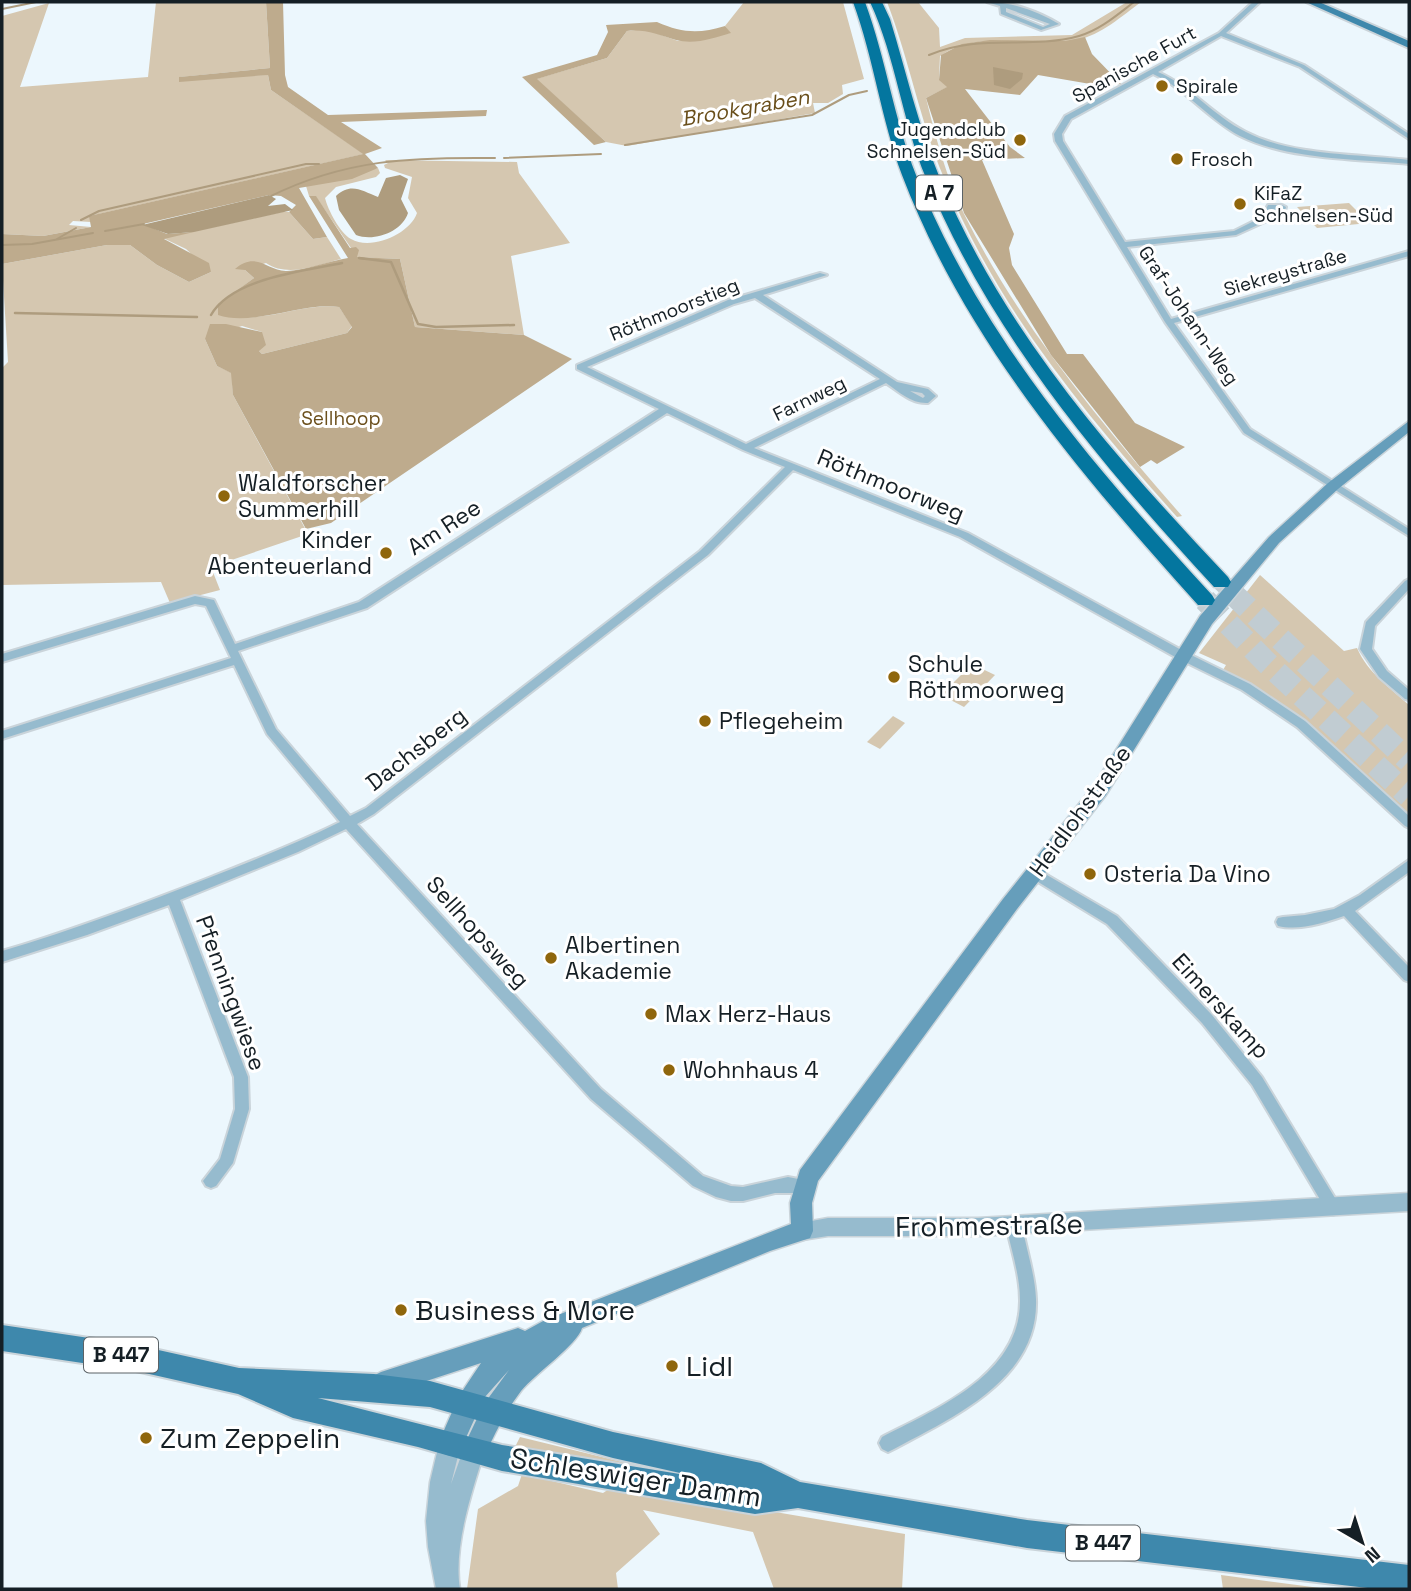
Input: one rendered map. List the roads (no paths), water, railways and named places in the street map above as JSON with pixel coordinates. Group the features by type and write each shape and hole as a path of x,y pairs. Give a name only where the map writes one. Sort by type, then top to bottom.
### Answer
{"highway":[{"name":"A 7","path":"859,2 909,175 963,291 1016,373 1074,451 1205,600"},
{"name":"A 7","path":"876,2 884,19 932,178 983,283 1038,367 1090,435 1221,582"}],"main road":[{"path":"1311,2 1409,45"},
{"name":"Heidlohstraße","path":"803,1231 801,1203 804,1186 814,1168 1122,758 1181,656 1253,563 1333,486 1409,425"},
{"name":"Frohmestraße","path":"480,1407 477,1384 494,1365 545,1332 769,1241 803,1231"},
{"name":"Frohmestraße","path":"462,1447 480,1407 584,1318"},
{"path":"374,1387 545,1332"},
{"name":"B 447","path":"2,1338 136,1357 239,1381 374,1387 430,1394 480,1407"},
{"name":"B 447","path":"239,1381 293,1405 462,1447"},
{"name":"Schleswiger Damm","path":"480,1407 613,1445 761,1477 798,1495 1027,1534 1409,1579"},
{"name":"Schleswiger Damm","path":"462,1447 755,1500 798,1495"}],"street":[{"path":"990,2 1018,9 1056,24 1043,29 1003,13 1003,7"},
{"name":"Spanische Furt","path":"1060,128 1073,115 1221,34 1257,2"},
{"path":"1221,34 1302,66 1409,137"},
{"path":"1153,72 1172,80 1232,128 1259,141 1409,162"},
{"name":"Graf-Johann-Weg","path":"1060,128 1059,141 1168,322 1247,431 1409,533"},
{"path":"1121,245 1220,237 1252,228 1266,217"},
{"name":"Siekreystraße","path":"1168,322 1409,253"},
{"name":"Röthmoorstieg","path":"580,367 730,302 823,275"},
{"name":"Farnweg","path":"758,296 892,382"},
{"name":"Röthmoorweg","path":"580,367 746,448 964,535 1181,656 1246,687 1301,724 1409,822"},
{"name":"Farnweg","path":"746,448 892,382"},
{"name":"Am Ree","path":"2,734 235,655 363,605 665,410"},
{"name":"Dachsberg","path":"2,956 71,935 173,898 318,839 370,811 704,554 792,466"},
{"path":"1409,583 1370,625 1366,649 1383,674 1409,696"},
{"path":"2,658 195,600"},
{"name":"Sellhopsweg","path":"195,600 210,603 271,731 349,824 596,1094 698,1181 731,1196 781,1185 804,1186"},
{"path":"1283,922 1319,921 1347,911 1409,865"},
{"name":"Eimerskamp","path":"1035,873 1112,920 1207,1019 1257,1081 1333,1208"},
{"name":"Pfenningwiese","path":"173,898 241,1077 242,1110 226,1163 211,1181"},
{"path":"1347,911 1409,976"},
{"name":"Frohmestraße","path":"803,1231 828,1227 1014,1226 1409,1202"},
{"path":"888,1443 973,1396 1016,1349 1027,1326 1028,1301 1014,1226"},
{"path":"447,1578 461,1489 462,1447"}],"waterway":[{"path":"2,9 36,2"},
{"path":"929,55 967,45 1041,42 1079,36 1101,26 1134,2"},
{"name":"Brookgraben","path":"625,145 812,115 849,95 867,91"},
{"name":"Brookgraben","path":"504,158 601,154"},
{"name":"Brookgraben","path":"269,197 325,175 379,163 435,158 495,158"},
{"path":"81,220 99,211 306,164 319,164"},
{"name":"Brookgraben","path":"105,231 144,224"},
{"path":"57,239 76,228"},
{"name":"Brookgraben","path":"2,245 32,244 93,233"},
{"path":"365,259 359,258 391,262 418,324 436,327 514,325"},
{"path":"211,315 221,302 252,284 289,273 342,263"},
{"path":"15,313 197,317"}],"tunnel":[{"path":"1221,582 1233,593"},
{"path":"1231,592 1409,761"},
{"path":"1205,600 1267,663 1409,796"}],"place":[{"name":"Spirale","path":"1162,86"},
{"name":"Jugendclub Schnelsen-Süd","path":"1020,140"},
{"name":"Frosch","path":"1177,159"},
{"name":"KiFaZ Schnelsen-Süd","path":"1240,204"},
{"name":"Waldforscher Summerhill","path":"224,496"},
{"name":"Kinder Abenteuerland","path":"386,553"},
{"name":"Schule Röthmoorweg","path":"894,677"},
{"name":"Pflegeheim","path":"705,721"},
{"name":"Osteria Da Vino","path":"1090,874"},
{"name":"Albertinen Akademie","path":"551,958"},
{"name":"Max Herz-Haus","path":"651,1014"},
{"name":"Wohnhaus 4","path":"669,1070"},
{"name":"Business & More","path":"401,1310"},
{"name":"Lidl","path":"672,1366"},
{"name":"Zum Zeppelin","path":"146,1438"}],"park label":[{"name":"Sellhoop","path":"341,418"}]}
